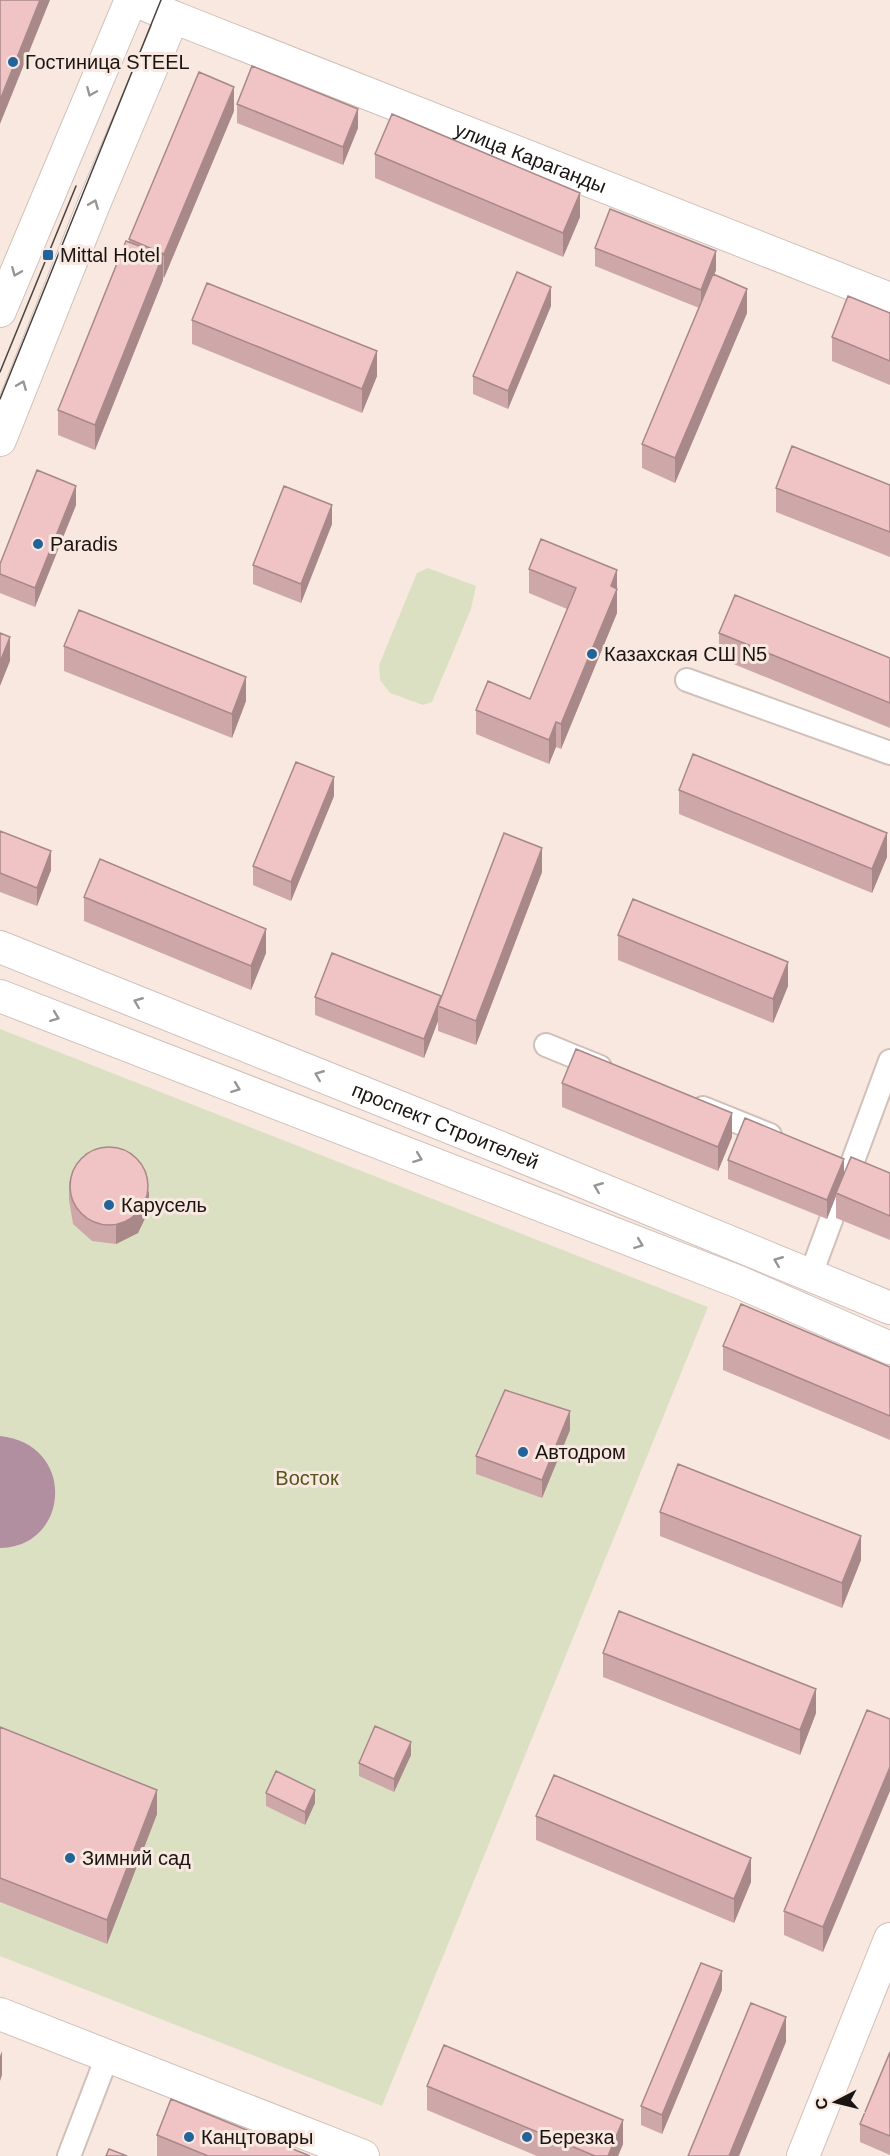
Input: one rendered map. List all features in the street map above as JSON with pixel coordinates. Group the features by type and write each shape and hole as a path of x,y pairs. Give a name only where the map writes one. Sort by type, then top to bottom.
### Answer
{"street":[{"name":"улица Караганды","path":"133,0 178,8 890,299"},
{"path":"0,311 133,0"},
{"path":"0,440 94,204 178,8"},
{"path":"687,680 890,753"},
{"name":"проспект Строителей","path":"0,947 811,1274 890,1308"},
{"name":"проспект Строителей","path":"0,996 739,1282 890,1348"},
{"path":"546,1045 624,1076"},
{"path":"811,1274 890,1061"},
{"path":"678,1098 784,1141"},
{"path":"803,2156 890,1939"},
{"path":"0,2014 363,2156"},
{"path":"69,2156 107,2057"}],"green space":[{"path":"428,568 476,586 471,609 432,702 423,705 390,693 380,680 379,665 417,573"},
{"name":"Восток","path":"0,1029 708,1307 382,2106 0,1956"}],"shaded area":[{"path":"0,1436 25,1443 42,1457 52,1475 55,1495 51,1514 40,1531 23,1543 0,1548"}],"building":[{"name":"Гостиница STEEL","path":"0,0 40,0 0,100"},
{"path":"252,66 358,109 343,147 237,104"},
{"path":"199,72 234,87 164,254 129,239"},
{"path":"392,114 580,193 563,233 375,154"},
{"path":"610,209 716,251 701,290 595,248"},
{"path":"126,241 163,255 95,425 58,410"},
{"path":"517,272 551,287 508,391 473,376"},
{"path":"713,274 747,289 675,458 642,444"},
{"path":"207,283 377,351 362,389 192,320"},
{"path":"848,296 890,313 890,361 832,337"},
{"path":"792,446 890,485 890,532 776,488"},
{"name":"Paradis","path":"37,470 76,486 35,588 0,574 0,564"},
{"path":"284,486 332,505 301,584 253,565"},
{"path":"541,539 617,570 611,586 617,589 561,724 556,722 549,740 476,710 488,681 530,699 576,588 529,569"},
{"path":"735,595 890,658 890,703 719,633"},
{"path":"79,610 246,677 232,714 64,646"},
{"path":"0,633 10,637 0,662"},
{"path":"693,754 887,833 872,869 679,790"},
{"path":"296,762 334,777 291,882 253,866"},
{"path":"0,831 51,851 37,888 0,873"},
{"path":"504,833 542,848 476,1021 438,1006"},
{"path":"100,859 266,929 251,966 84,897"},
{"path":"633,899 788,962 773,999 618,935"},
{"path":"332,953 441,996 424,1039 315,997"},
{"path":"576,1049 732,1113 718,1147 562,1083"},
{"path":"745,1118 844,1159 827,1200 728,1160"},
{"name":"Карусель","path":"109,1147 124,1150 141,1164 148,1186 145,1201 131,1218 109,1225 94,1222 77,1208 70,1186 73,1171 87,1154"},
{"path":"851,1157 890,1173 890,1216 836,1193"},
{"path":"741,1304 890,1367 890,1416 723,1346"},
{"name":"Автодром","path":"505,1390 570,1411 542,1480 476,1456"},
{"path":"678,1464 861,1536 842,1583 660,1512"},
{"path":"619,1611 816,1689 800,1730 603,1653"},
{"path":"867,1710 890,1719 890,1767 823,1927 784,1911"},
{"path":"375,1726 411,1742 394,1779 359,1763"},
{"name":"Зимний сад","path":"0,1727 157,1790 107,1920 0,1878"},
{"path":"276,1771 315,1790 305,1812 266,1793"},
{"path":"554,1775 751,1858 734,1899 536,1816"},
{"path":"701,1963 722,1971 662,2115 641,2106"},
{"path":"751,2003 786,2017 729,2156 688,2156"},
{"path":"444,2045 623,2120 608,2156 595,2156 427,2086"},
{"path":"890,2052 890,2136 860,2124"},
{"path":"171,2099 310,2156 208,2156 157,2135"},
{"path":"109,2149 127,2156 106,2156"}],"tram line":[{"path":"0,399 161,0"},
{"path":"0,372 76,186"}],"place":[{"name":"Гостиница STEEL","path":"13,62"},
{"name":"Mittal Hotel","path":"48,255"},
{"name":"Paradis","path":"38,544"},
{"name":"Казахская СШ N5","path":"592,654"},
{"name":"Карусель","path":"109,1205"},
{"name":"Автодром","path":"523,1452"},
{"name":"Зимний сад","path":"70,1858"},
{"name":"Канцтовары","path":"189,2137"},
{"name":"Березка","path":"527,2137"}]}
